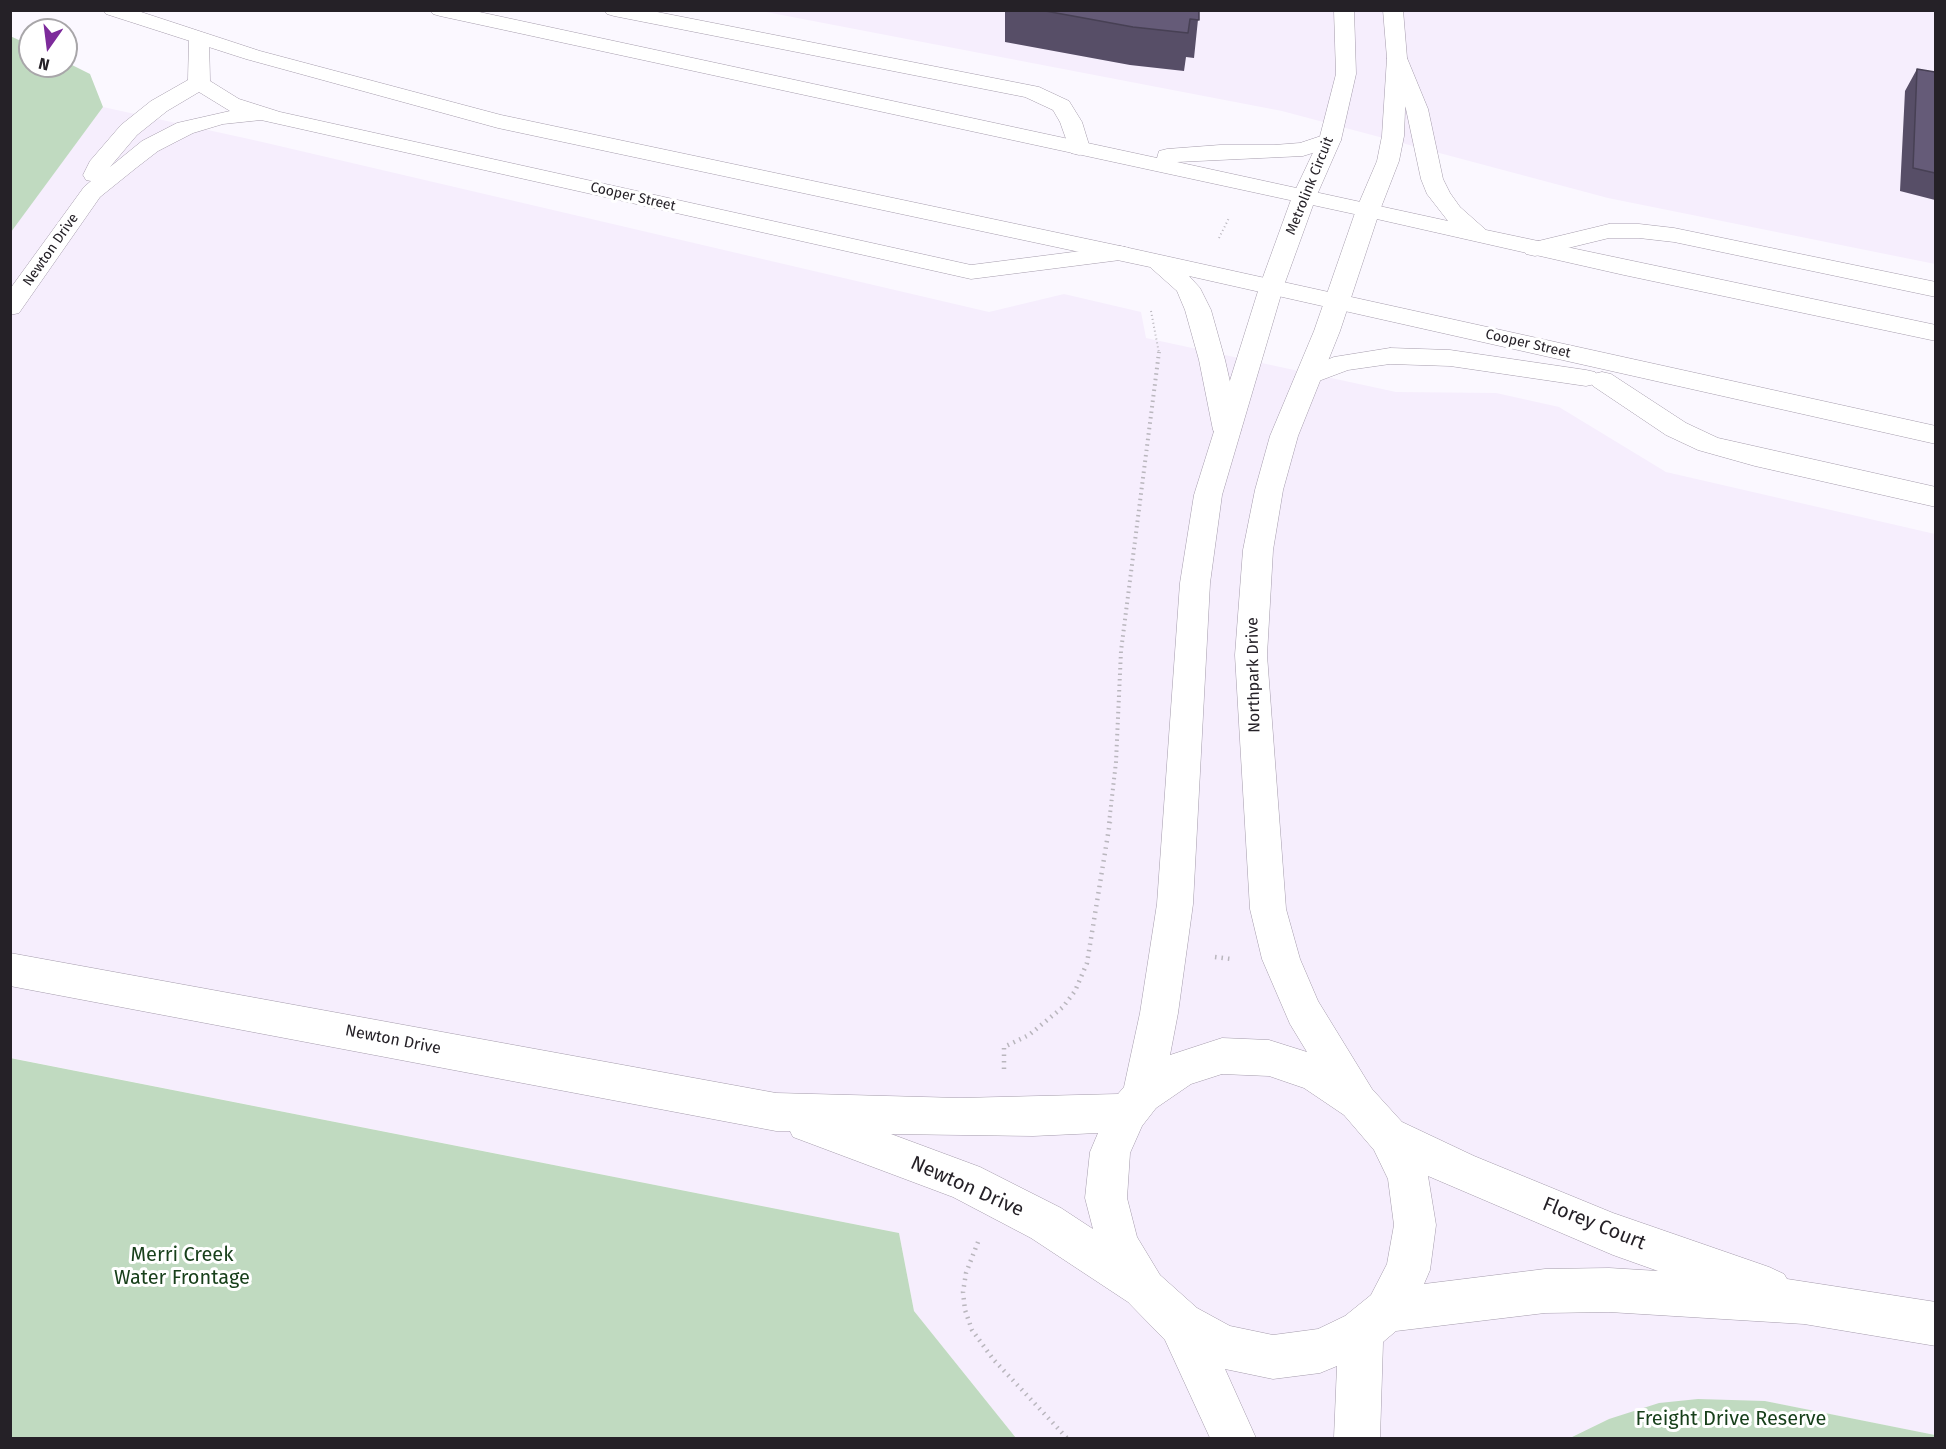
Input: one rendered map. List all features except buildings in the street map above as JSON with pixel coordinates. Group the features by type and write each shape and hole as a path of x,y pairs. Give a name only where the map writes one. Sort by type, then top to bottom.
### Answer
{"street":[{"name":"Cooper Street","path":"113,10 199,39 498,121 1120,253 1935,435"},
{"path":"440,10 1368,210 1535,249 1935,333"},
{"path":"614,10 1032,92 1061,106 1071,122 1079,148"},
{"name":"Metrolink Circuit","path":"1271,288 1304,197 1330,140 1346,74 1344,10"},
{"path":"1368,210 1388,161 1392,136 1396,58 1393,10"},
{"path":"199,39 199,83"},
{"path":"1396,58 1417,109 1429,168 1439,194 1452,212 1479,236"},
{"name":"Cooper Street","path":"199,83 231,104 262,114 971,272 1120,253"},
{"name":"Newton Drive","path":"92,192 95,171 129,130 159,106 199,83"},
{"name":"Newton Drive","path":"10,308 92,192 150,146 185,128 222,118 262,114"},
{"path":"1132,159 1220,152 1274,152 1303,148 1330,140"},
{"name":"Northpark Drive","path":"1358,1102 1304,1012 1281,959 1268,909 1251,655 1258,550 1269,490 1284,436 1337,302 1368,210"},
{"path":"1535,249 1609,231 1639,231 1674,235 1935,290"},
{"path":"1159,262 1188,288 1198,310 1227,430"},
{"path":"1233,1438 1180,1324 1145,1290 1118,1245 1106,1198 1110,1152 1135,1104 1159,1013 1175,903 1195,583 1208,495 1271,288"},
{"path":"1838,313 1935,320"},
{"path":"1308,377 1343,363 1364,359 1420,356 1479,362 1837,413"},
{"path":"1602,380 1676,429 1708,444 1755,457 1935,497"},
{"name":"Newton Drive","path":"10,969 776,1112 1033,1117 1135,1104"},
{"path":"1135,1104 1179,1070 1222,1056 1269,1058 1316,1073 1358,1102 1388,1136 1408,1178 1415,1225 1408,1270 1373,1321 1357,1438"},
{"name":"Newton Drive","path":"776,1112 965,1181 1046,1223 1145,1290"},
{"name":"Florey Court","path":"1388,1136 1459,1170 1613,1234 1804,1302"},
{"name":"Florey Court","path":"1180,1324 1225,1347 1272,1357 1320,1351 1373,1321 1545,1291 1609,1290 1804,1302 1935,1324"}],"path":[{"path":"1214,247 1230,218"},
{"path":"1004,1079 1004,1047 1029,1035 1063,1007 1075,991 1087,963 1108,837 1116,762 1119,675 1127,593 1159,351 1150,310 1161,310"},
{"path":"983,1232 966,1273 963,1292 964,1310 972,1330 993,1359 1067,1438"}],"shaded area":[{"path":"761,11 1935,11 1935,264 1608,198 1282,111"},
{"path":"103,107 258,141 989,312 1064,294 1141,312 1146,338 1396,392 1496,393 1559,407 1666,472 1935,534 1935,1435 1765,1401 1609,1419 1570,1438 1016,1438 914,1311 899,1233 11,1058 10,232"}],"green space":[{"path":"10,36 18,40 18,78 78,78 78,68 90,74 103,107 11,232"},
{"name":"Merri Creek Water Frontage","path":"10,1058 899,1233 914,1311 1016,1438 11,1438"},
{"name":"Freight Drive Reserve","path":"1698,1399 1765,1401 1935,1435 1935,1438 1570,1438 1609,1419 1659,1403"}]}
